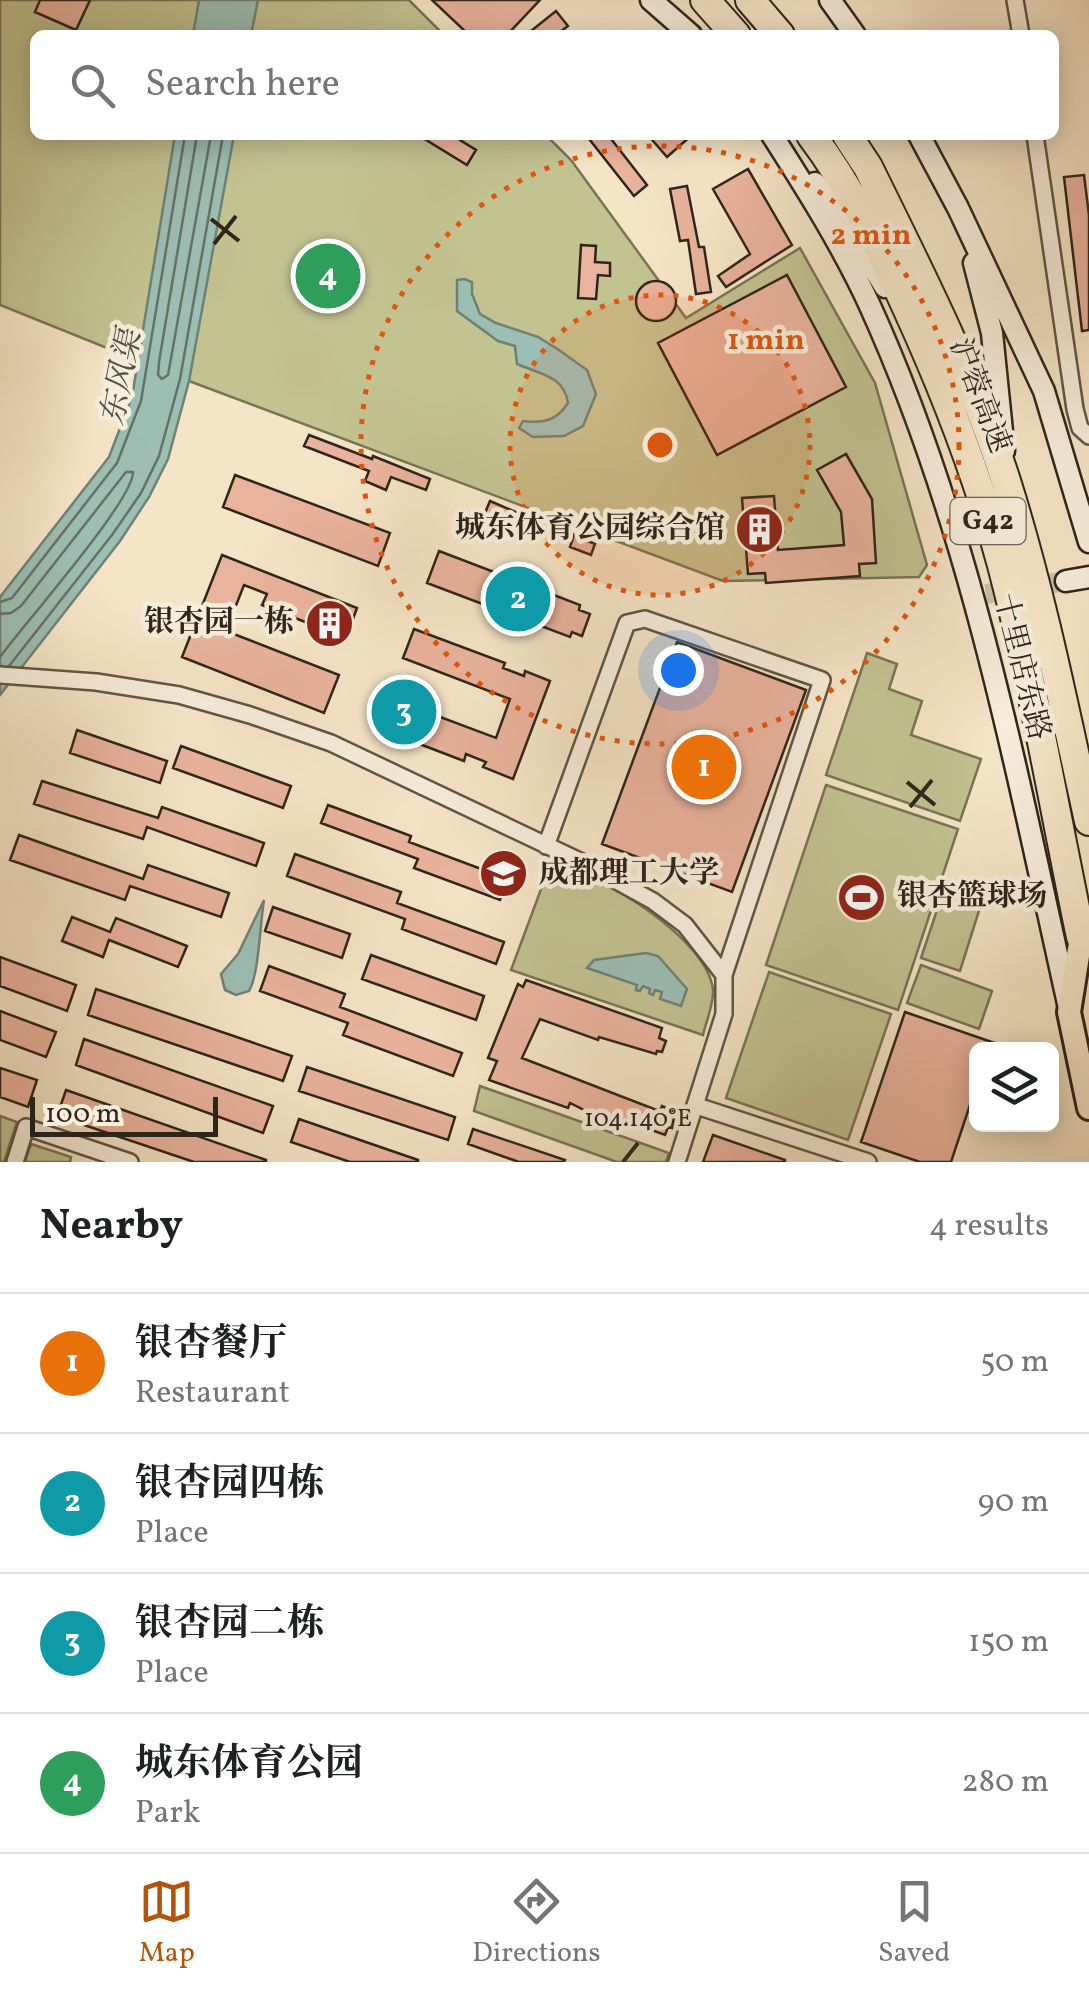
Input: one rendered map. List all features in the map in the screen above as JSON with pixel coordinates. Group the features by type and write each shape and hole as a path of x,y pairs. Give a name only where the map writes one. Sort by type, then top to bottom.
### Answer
{"highway":[{"path":"705,0 732,30"},
{"path":"750,0 776,30"},
{"name":"沪蓉高速","path":"814,140 876,239 948,403 972,469 1002,564 1081,937"},
{"name":"沪蓉高速","path":"850,140 868,167 960,359 1007,483 1049,636 1089,821"}],"main road":[{"path":"1081,937 1089,984"},
{"path":"1081,937 1070,1012 1089,1108"}],"street":[{"path":"651,0 685,30"},
{"path":"830,0 852,30"},
{"path":"1016,0 1019,30"},
{"name":"十里店东路","path":"777,140 870,305 979,595 1070,1012"},
{"path":"778,140 845,221 890,294 948,403"},
{"path":"923,140 1044,391 1089,542"},
{"path":"1036,140 1076,410 1080,428 1089,436"},
{"path":"954,202 992,332 1007,483"},
{"path":"1066,581 1089,577"},
{"path":"546,846 626,624 645,619 822,680 724,974 724,1014 677,1162"},
{"path":"8,676 96,682 179,695 330,743 546,846 676,916 724,974"},
{"path":"697,1106 845,1158 868,1162"},
{"path":"15,1162 26,1128 130,1162"}],"shaded area":[{"path":"0,0 409,0 439,30 30,30 30,140 551,140 571,160 686,318 800,248 875,383 927,565 919,577 723,581 189,381 0,305"},
{"name":"银杏篮球场","path":"867,653 897,664 889,689 922,701 911,735 981,759 960,821 826,775"},
{"name":"银杏篮球场","path":"826,785 958,829 898,1010 766,965"},
{"path":"555,861 623,894 673,930 693,950 707,970 713,990 703,1035 511,970 550,865"},
{"path":"945,886 983,898 960,971 921,958"},
{"path":"921,965 992,991 979,1029 907,1003"},
{"path":"769,972 891,1014 848,1140 726,1098"},
{"path":"480,1086 669,1153 666,1162 617,1162 474,1111"},
{"path":"0,1116 17,1122 4,1162 0,1162"},
{"path":"31,1144 71,1157 70,1162 25,1162"}],"water":[{"path":"199,0 258,0 252,30 194,30"},
{"path":"174,140 233,140 189,381 168,459 120,541 0,695 0,597 109,457 132,397"},
{"path":"457,280 472,282 480,314 538,337 587,370 596,394 583,426 564,436 533,437 519,428 523,421 554,417 568,403 566,394 550,377 517,364 515,346 498,341 457,311"},
{"path":"264,900 252,983 249,991 236,995 225,990 221,974 238,954"},
{"path":"646,953 658,956 687,989 681,1006 660,999 662,992 655,990 653,995 643,986 636,990 637,985 587,968 594,960"}],"building":[{"path":"40,0 90,0 76,30 35,12"},
{"path":"432,0 540,0 512,30 464,30"},
{"path":"556,11 568,26 563,30 532,30"},
{"path":"426,140 460,140 476,150 467,165"},
{"path":"590,140 612,140 647,185 634,196"},
{"path":"652,140 686,140 667,157"},
{"path":"748,169 792,245 726,287 718,276 750,254 713,189"},
{"path":"1084,175 1089,215 1089,330 1082,331 1064,177"},
{"path":"687,186 699,247 704,247 711,292 696,294 688,240 680,241 670,189"},
{"path":"581,245 596,246 595,262 610,263 610,276 598,275 596,299 578,298"},
{"path":"787,275 846,387 717,455 658,343"},
{"path":"656,281 670,287 676,301 670,315 656,321 642,315 636,301 642,287"},
{"path":"309,435 430,479 426,490 391,477 386,490 365,481 369,471 304,446"},
{"name":"城东体育公园综合馆","path":"846,454 872,499 876,563 859,564 860,576 766,583 765,573 748,574 742,498 774,496 778,550 844,545 841,512 817,470"},
{"path":"235,475 390,533 378,566 223,507"},
{"path":"490,501 539,522 535,534 485,513"},
{"path":"574,535 595,544 591,555 570,547"},
{"path":"439,551 580,605 579,610 590,614 582,636 572,632 570,637 427,583"},
{"name":"银杏园一栋","path":"222,555 357,608 346,638 262,605 267,594 244,585 226,631 339,675 324,713 182,657"},
{"path":"414,629 505,663 503,668 550,681 513,779 483,767 486,762 466,754 464,761 375,727 387,697 496,738 510,699 403,658"},
{"path":"677,642 806,690 732,892 602,844"},
{"path":"77,730 167,761 160,783 70,753"},
{"path":"181,746 291,786 283,808 173,768"},
{"path":"42,781 158,818 162,807 264,843 256,866 147,827 143,839 34,804"},
{"path":"328,805 411,836 409,842 508,879 500,900 414,868 418,859 321,823"},
{"path":"19,835 143,879 148,865 229,893 221,917 130,886 125,900 10,860"},
{"path":"295,854 401,892 397,903 504,942 496,964 402,929 405,919 287,876"},
{"path":"273,907 350,934 342,958 265,931"},
{"path":"72,917 110,932 116,918 187,946 178,967 109,940 103,957 62,941"},
{"path":"371,955 484,996 476,1020 362,979"},
{"path":"0,957 76,985 67,1011 0,986"},
{"path":"269,966 345,994 340,1007 462,1053 453,1076 343,1035 348,1023 260,991"},
{"path":"526,980 662,1028 659,1038 666,1041 662,1052 656,1054 599,1037 598,1040 540,1019 522,1058 654,1109 660,1111 662,1106 675,1112 672,1128 668,1127 665,1135 604,1113 598,1117 570,1103 568,1108 489,1080 497,1061 488,1058 518,984 523,987"},
{"path":"96,989 292,1056 283,1081 88,1015"},
{"path":"0,1011 56,1032 46,1057 0,1040"},
{"path":"905,1012 992,1042 969,1042 969,1108 951,1162 920,1162 861,1142"},
{"path":"84,1039 273,1106 263,1133 76,1065"},
{"path":"307,1067 455,1117 448,1140 299,1091"},
{"path":"0,1068 37,1080 28,1107 0,1097"},
{"path":"66,1090 266,1162 194,1162 57,1116"},
{"path":"299,1119 418,1162 350,1162 291,1142"},
{"path":"473,1129 565,1160 519,1162 468,1144"},
{"path":"713,1135 785,1160 785,1162 703,1162"}],"tunnel":[{"path":"986,594 1066,581"}],"place":[{"name":"城东体育公园","path":"328,276"},
{"name":"城东体育公园综合馆","path":"760,529"},
{"name":"银杏园四栋","path":"518,599"},
{"name":"银杏园一栋","path":"329,623"},
{"name":"银杏园二栋","path":"404,712"},
{"name":"银杏餐厅","path":"704,767"},
{"name":"成都理工大学","path":"504,874"},
{"name":"银杏篮球场","path":"862,897"}],"water label":[{"name":"东风渠","path":"123,378"}]}
